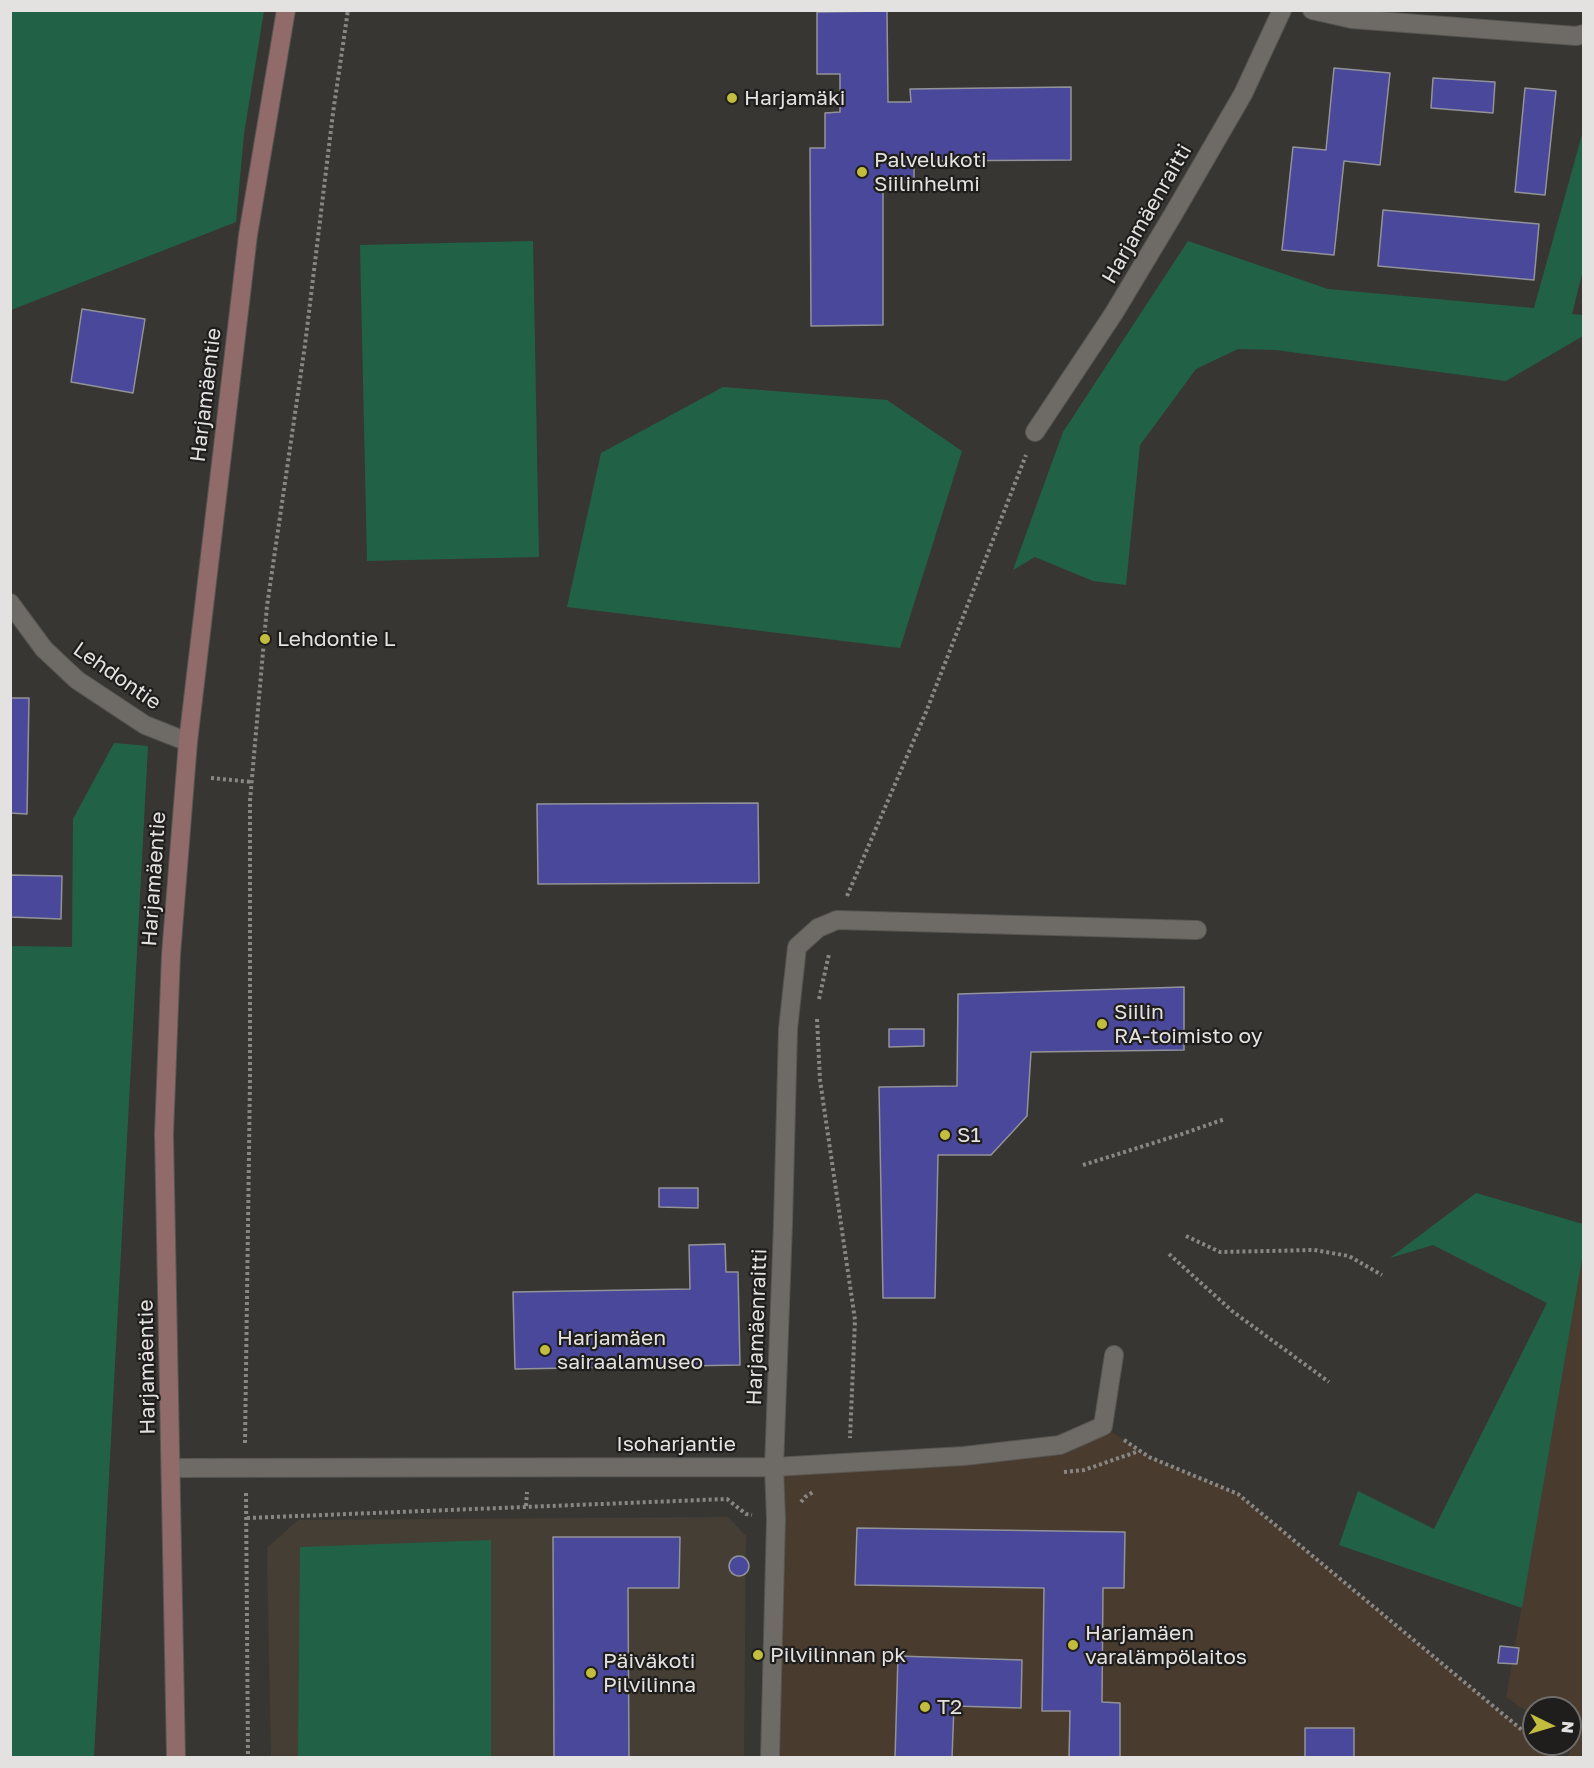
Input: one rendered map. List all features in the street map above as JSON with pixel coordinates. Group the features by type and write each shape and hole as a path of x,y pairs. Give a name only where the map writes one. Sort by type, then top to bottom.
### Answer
{"street":[{"name":"Harjamäentie","path":"176,1758 164,1134 171,955 188,742 248,235 286,10"},
{"name":"Harjamäenraitti","path":"1035,432 1114,313 1180,203 1243,94 1282,10"},
{"path":"1312,10 1364,20 1520,33 1576,36 1584,34"},
{"name":"Lehdontie","path":"10,603 44,650 77,680 145,725 188,742"},
{"name":"Harjamäenraitti","path":"770,1758 776,1519 774,1467 788,1029 797,947 818,928 837,921 1197,930"},
{"path":"1104,1426 1114,1355"},
{"name":"Isoharjantie","path":"171,1468 774,1467 964,1456 1060,1445 1104,1426"}],"path":[{"path":"248,1758 247,1518 244,1468 250,1079 250,801 267,606 303,356 348,10"},
{"path":"1083,1165 1226,1119"},
{"path":"1186,1236 1220,1252 1314,1250 1349,1256 1382,1275"},
{"path":"1169,1254 1232,1311 1329,1382"},
{"path":"1104,1426 1149,1457 1238,1494 1522,1730"},
{"path":"247,1518 728,1499 746,1514 776,1519 791,1515 805,1497 819,1488"}],"shaded area":[{"path":"1583,1254 1583,1757 1567,1757 1582,1756 1582,1696 1522,1696 1522,1708 1506,1697"},
{"path":"1103,1426 1149,1457 1238,1494 1522,1730 1522,1756 1555,1757 770,1758 774,1467 1060,1445"},
{"path":"728,1517 746,1536 744,1757 271,1757 267,1548 298,1520"}],"green space":[{"path":"11,10 264,11 244,134 236,222 11,310"},
{"path":"1583,131 1583,270 1572,314 1583,315 1583,336 1506,381 1276,350 1238,349 1196,369 1140,445 1126,585 1093,581 1035,557 1013,570 1063,432 1188,241 1328,289 1534,308"},
{"path":"533,241 539,557 367,561 360,245"},
{"path":"723,387 887,400 962,451 900,648 567,607 601,453"},
{"path":"114,743 148,746 94,1757 11,1757 11,946 72,947 73,819"},
{"path":"1476,1193 1583,1224 1583,1254 1522,1608 1339,1545 1358,1491 1434,1529 1547,1303 1433,1245 1390,1258"},
{"path":"491,1540 491,1757 298,1757 300,1547"}],"building":[{"name":"Palvelukoti Siilinhelmi","path":"887,11 888,102 911,102 910,89 1071,87 1071,160 914,161 914,182 883,182 883,325 811,326 810,148 825,148 825,113 840,112 840,74 817,74 817,12"},
{"path":"1334,68 1390,73 1380,165 1344,161 1334,255 1282,250 1293,147 1326,150"},
{"path":"1433,78 1495,82 1493,113 1431,108"},
{"path":"1525,88 1556,91 1545,195 1515,192"},
{"path":"1383,210 1539,224 1534,280 1378,266"},
{"path":"82,309 145,319 133,393 71,382"},
{"path":"10,698 29,698 27,814 10,813"},
{"path":"758,803 759,883 538,884 537,804"},
{"path":"10,875 62,876 61,919 10,917"},
{"name":"S1","path":"1184,987 1184,1050 1031,1052 1027,1116 991,1155 938,1155 935,1298 883,1298 879,1087 957,1086 958,994"},
{"path":"889,1029 924,1029 924,1046 889,1047"},
{"path":"659,1188 698,1188 698,1208 659,1207"},
{"path":"725,1244 726,1272 738,1272 740,1365 515,1369 513,1292 690,1289 689,1245"},
{"name":"Harjamäen varalämpölaitos","path":"857,1528 1125,1532 1124,1588 1103,1588 1102,1702 1120,1703 1120,1758 1069,1757 1070,1711 1042,1711 1044,1588 855,1585"},
{"name":"Päiväkoti Pilvilinna","path":"553,1537 680,1537 679,1588 628,1588 629,1758 554,1758"},
{"path":"735,1556 743,1556 749,1562 749,1570 743,1576 735,1576 729,1570 729,1562"},
{"path":"1500,1646 1519,1648 1517,1664 1498,1663"},
{"name":"T2","path":"898,1656 1022,1660 1021,1708 954,1706 952,1758 895,1758"},
{"path":"1305,1728 1354,1728 1354,1758 1305,1758"}],"place":[{"name":"Harjamäki","path":"732,98"},
{"name":"Palvelukoti Siilinhelmi","path":"862,172"},
{"name":"Lehdontie L","path":"265,639"},
{"name":"Siilin RA-toimisto oy","path":"1102,1024"},
{"name":"S1","path":"945,1135"},
{"name":"Harjamäen sairaalamuseo","path":"545,1350"},
{"name":"Harjamäen varalämpölaitos","path":"1073,1645"},
{"name":"Pilvilinnan pk","path":"758,1655"},
{"name":"Päiväkoti Pilvilinna","path":"591,1673"},
{"name":"T2","path":"925,1707"}]}
